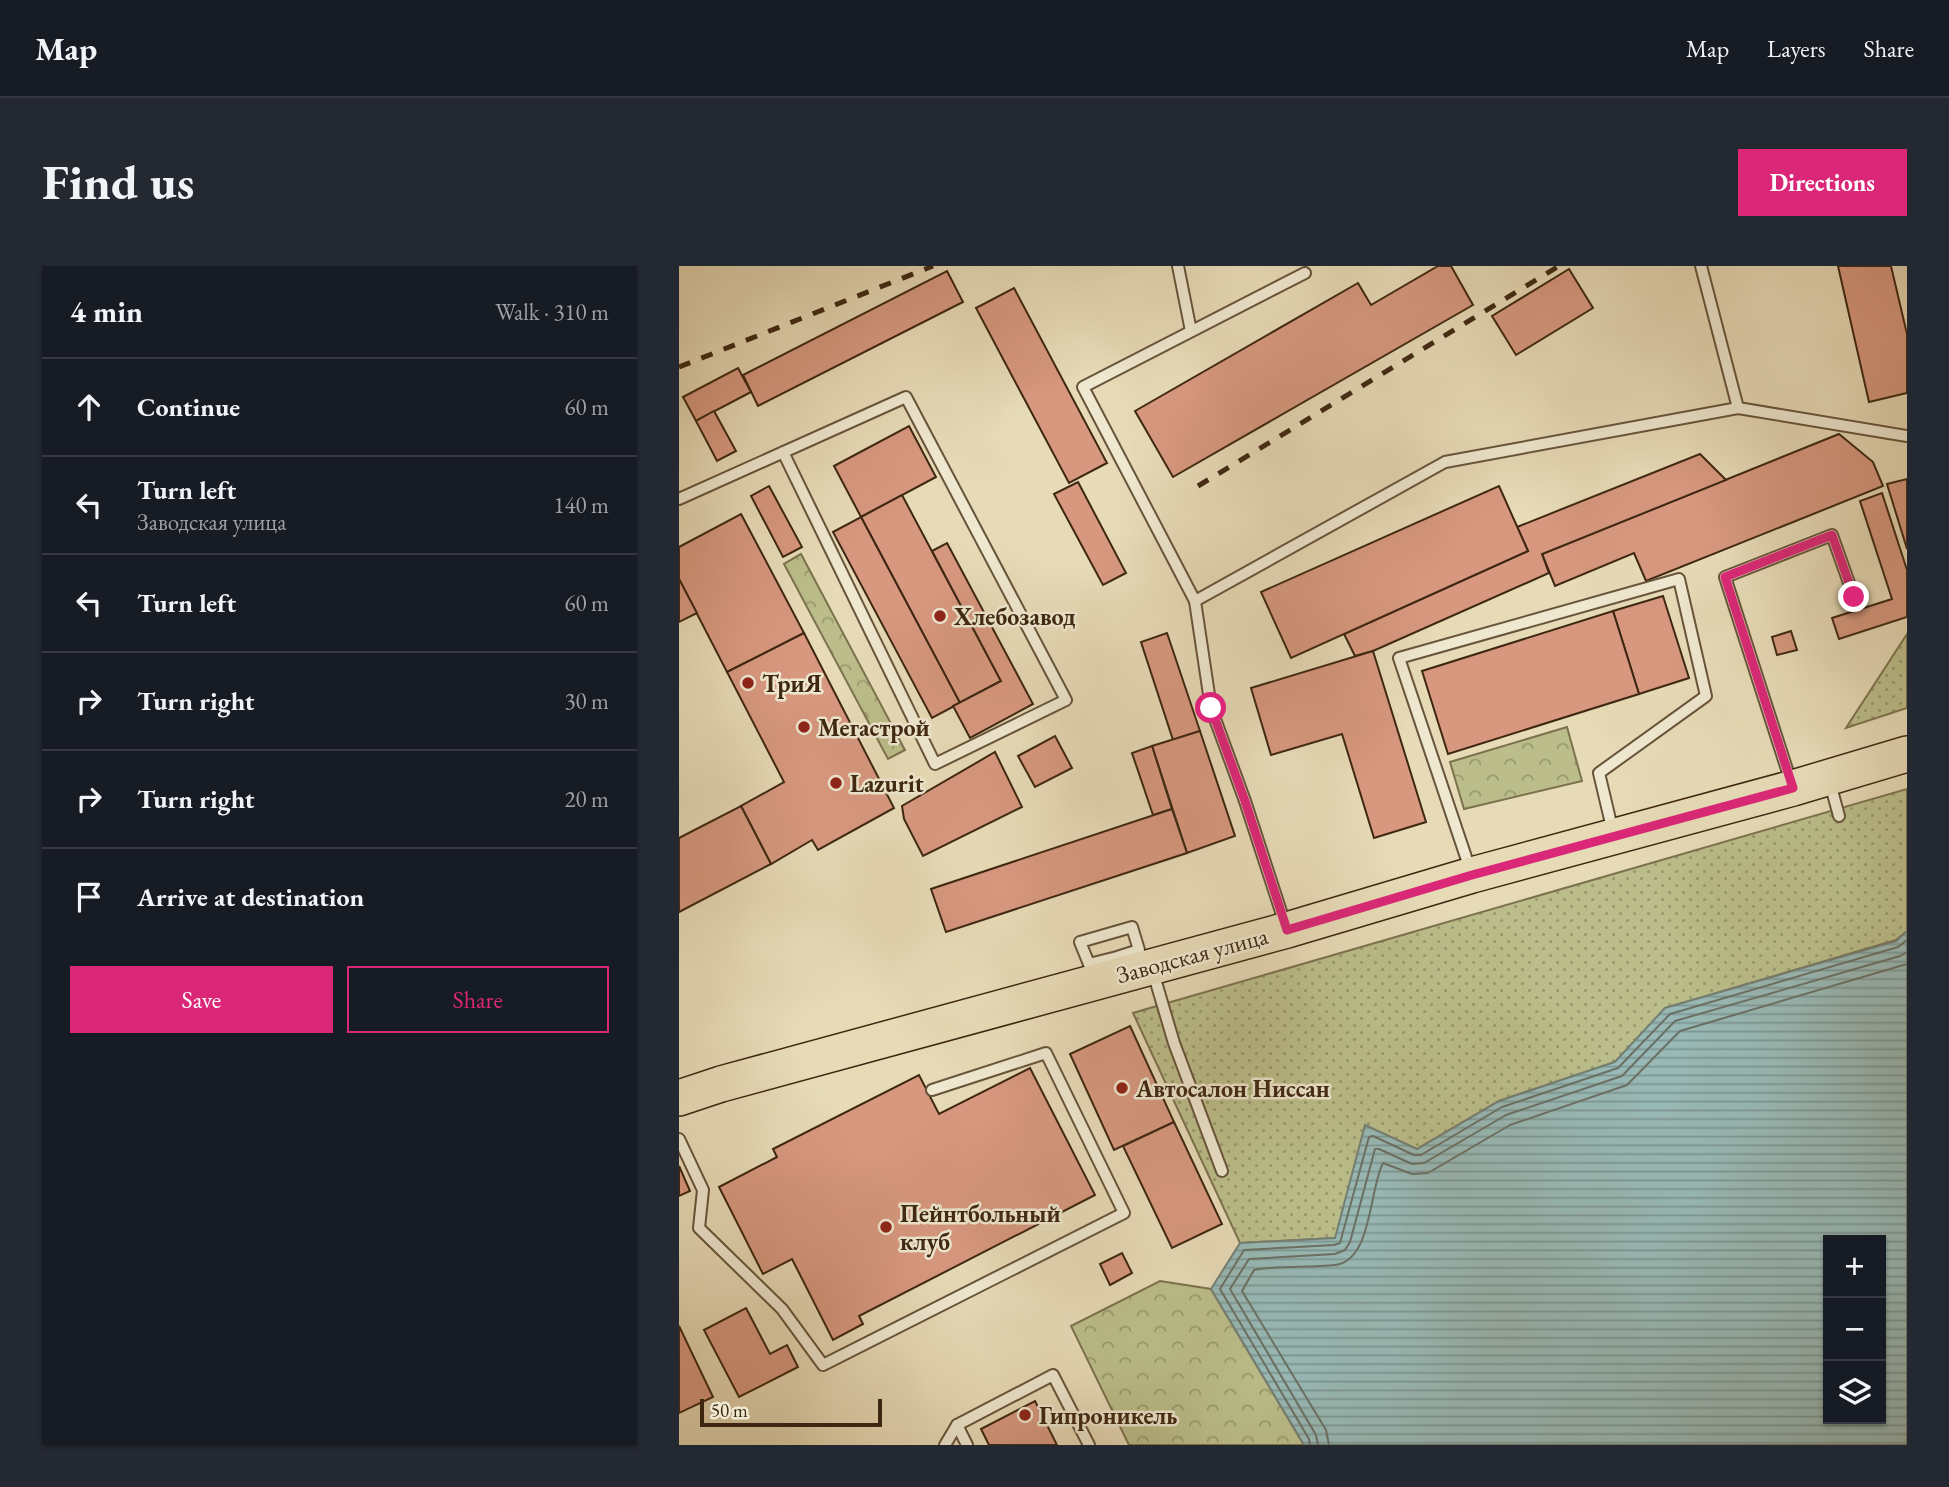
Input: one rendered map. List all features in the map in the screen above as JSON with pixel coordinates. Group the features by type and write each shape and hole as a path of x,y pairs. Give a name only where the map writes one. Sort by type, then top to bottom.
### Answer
{"main road":[{"name":"Заводская улица","path":"679,1098 1131,965 1287,930 1472,875 1793,788 1907,754"}],"lane":[{"path":"1178,266 1191,331"},
{"path":"1701,266 1738,408"},
{"path":"1287,930 1211,708 1195,601 1083,387 1305,273"},
{"path":"679,499 783,452 906,397 1066,701 935,764 783,452"},
{"path":"1195,601 1445,463 1738,408 1907,436"},
{"path":"1793,788 1725,577 1832,535 1854,597"},
{"path":"1472,875 1399,658 1679,579 1706,696 1598,774 1615,837"},
{"path":"1828,777 1839,816"},
{"path":"1132,928 1139,950 1131,965 1089,964 1080,942 1132,928"},
{"path":"1131,965 1174,1043 1222,1171"},
{"path":"679,1139 703,1190 699,1228 782,1309 823,1365 1124,1213 1046,1053 932,1090"},
{"path":"946,1445 957,1425 1053,1375 1089,1445"},
{"path":"957,1425 967,1445"}],"green space":[{"path":"801,554 905,750 888,759 784,564"},
{"path":"1907,634 1907,708 1846,728"},
{"path":"1567,727 1582,781 1464,809 1450,762"},
{"path":"1907,789 1907,931 1896,940 1666,1008 1615,1062 1499,1101 1417,1149 1335,1238 1240,1243 1133,1013"},
{"path":"1160,1281 1211,1289 1304,1445 1129,1445 1071,1326"}],"water":[{"path":"1907,931 1907,1445 1304,1445 1211,1289 1240,1243 1335,1238 1365,1125 1417,1149 1499,1101 1615,1062 1665,1008 1896,941"}],"building":[{"path":"1438,266 1451,266 1473,305 1173,477 1135,411 1358,283 1371,305"},
{"path":"1838,266 1891,266 1907,334 1907,393 1869,402"},
{"path":"1569,269 1593,308 1516,355 1492,316"},
{"path":"947,271 963,302 758,406 743,375"},
{"path":"1014,288 1107,463 1069,483 976,308"},
{"path":"738,368 751,392 696,421 683,397"},
{"path":"714,411 736,451 717,461 696,421"},
{"path":"909,426 936,477 861,517 834,466"},
{"path":"1839,434 1873,462 1883,486 1646,581 1634,553 1555,586 1542,554"},
{"path":"1700,454 1726,480 1542,554 1549,573 1373,651 1355,656 1344,634 1528,551 1517,527"},
{"path":"1907,479 1907,549 1887,484"},
{"path":"1078,482 1126,573 1103,585 1054,494"},
{"path":"769,486 802,547 783,557 751,496"},
{"path":"1499,486 1528,551 1291,658 1261,592"},
{"path":"1882,493 1907,570 1907,617 1839,639 1832,618 1892,599 1860,501"},
{"name":"Хлебозавод","path":"902,495 1001,681 960,703 861,517"},
{"path":"741,514 804,633 727,672 679,579 679,547"},
{"path":"861,517 960,703 932,718 833,532"},
{"path":"947,543 1033,704 970,738 953,706 1001,681 932,551"},
{"path":"679,579 697,613 679,622"},
{"path":"1663,596 1689,678 1639,694 1613,611"},
{"path":"1613,611 1639,694 1448,754 1422,671"},
{"path":"1791,631 1797,650 1777,655 1772,637"},
{"name":"Мегастрой","path":"804,633 894,808 818,850 812,840 771,864 741,806 784,782 727,672"},
{"path":"1167,633 1200,731 1173,740 1141,642"},
{"path":"1373,651 1426,822 1374,838 1342,734 1271,755 1251,688"},
{"path":"1200,731 1235,836 1187,853 1152,746"},
{"path":"1055,736 1072,768 1035,787 1018,756"},
{"path":"1152,746 1172,809 1153,815 1132,753"},
{"path":"995,752 1022,807 923,856 904,819 902,806"},
{"path":"741,806 771,864 679,912 679,838"},
{"path":"1172,809 1187,853 946,932 931,889"},
{"name":"Автосалон Ниссан","path":"1130,1026 1174,1122 1114,1150 1070,1054"},
{"name":"Пейнтбольный клуб","path":"1030,1068 1095,1195 859,1316 863,1324 833,1340 792,1259 763,1274 719,1187 777,1157 773,1149 919,1075 939,1114"},
{"path":"1174,1122 1222,1224 1172,1248 1123,1146"},
{"path":"679,1166 690,1191 679,1196"},
{"path":"1122,1253 1132,1273 1110,1285 1100,1264"},
{"path":"746,1308 770,1354 787,1345 798,1367 739,1397 704,1330"},
{"path":"679,1326 713,1397 679,1413"},
{"name":"Гипроникель","path":"1035,1401 1057,1445 989,1445 981,1429"}],"railway":[{"path":"679,367 933,266"},
{"path":"1198,486 1559,266"}],"place":[{"name":"Хлебозавод","path":"940,616"},
{"name":"ТриЯ","path":"748,683"},
{"name":"Мегастрой","path":"804,727"},
{"name":"Lazurit","path":"836,783"},
{"name":"Автосалон Ниссан","path":"1122,1088"},
{"name":"Пейнтбольный клуб","path":"886,1227"},
{"name":"Гипроникель","path":"1025,1415"}],"route":[{"path":"1211,708 1287,930 1472,875 1793,788 1725,577 1832,535 1854,597"}]}
